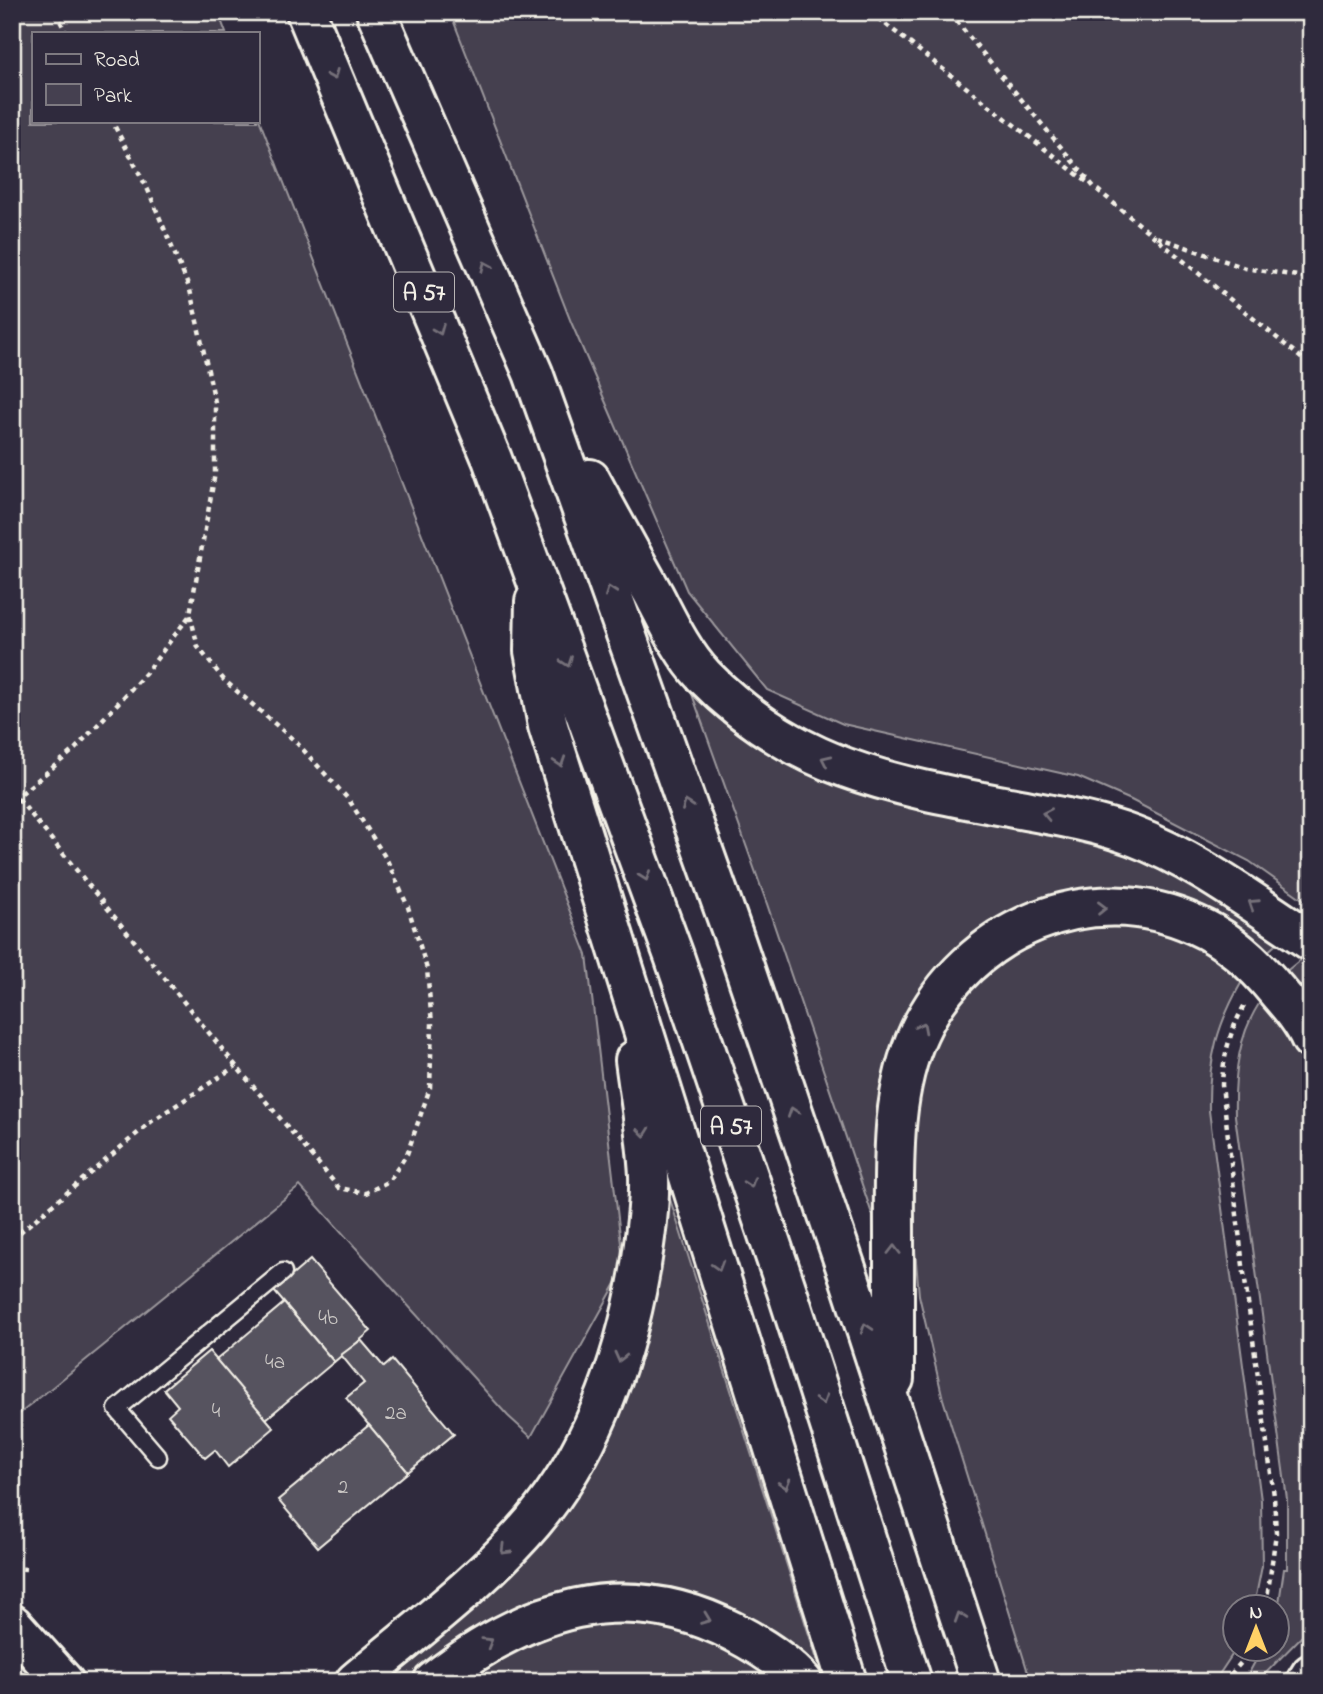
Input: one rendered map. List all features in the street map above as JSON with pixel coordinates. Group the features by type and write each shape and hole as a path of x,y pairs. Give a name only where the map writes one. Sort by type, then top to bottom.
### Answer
{"main road":[{"name":"A 57","path":"306,12 492,459 678,968 787,1291 912,1682"},
{"name":"A 57","path":"376,12 533,373 736,943 981,1682"},
{"path":"533,373 670,626 702,674 749,718 792,745 842,767 880,779 1097,824 1134,837 1182,859 1311,941"},
{"path":"535,575 534,651 548,726 847,1682"},
{"path":"894,1416 894,1202 896,1139 902,1086 918,1033 939,997 962,968 981,951 1017,929 1053,914 1102,907 1155,912 1194,924 1238,951 1264,975 1311,1039"},
{"path":"355,1682 472,1582 533,1521 582,1448 616,1373 636,1294 645,1241 649,1177 625,967"},
{"path":"433,1682 488,1642 526,1623 555,1612 585,1606 618,1604 650,1606 706,1617 750,1640 793,1670 803,1682"},
{"path":"12,1624 64,1682"},
{"path":"1306,1682 1311,1674"}],"lane":[{"path":"158,1457 117,1409 283,1272"}],"path":[{"path":"55,12 65,32"},
{"path":"870,12 1094,187 1311,366"},
{"path":"951,12 1094,187"},
{"path":"12,791 339,1188 366,1193 388,1181 407,1154 430,1088 432,1024 427,969 408,908 387,860 349,800 296,743 224,680 198,647 190,614 215,473 215,402 190,290 148,190 113,122"},
{"path":"1153,235 1245,268 1311,278"},
{"path":"12,811 17,797 75,749 146,673 190,614"},
{"path":"1249,996 1228,1042 1222,1085 1274,1496 1276,1533 1268,1592"},
{"path":"12,1239 152,1121 236,1066"},
{"path":"12,1568 26,1569"},
{"path":"1224,1682 1242,1662"}],"green space":[{"path":"12,12 218,12 226,32 32,32 32,122 259,122 259,119 587,955 624,1269 531,1437 508,1416 300,1186 12,1420"},
{"path":"450,12 1311,12 1311,905 1249,861 1131,800 1078,777 843,724 767,690 687,591 571,322"},
{"path":"688,683 714,707 1050,830 1150,860 1281,940 1266,953 1195,907 957,951 877,1213 872,1214 767,904"},
{"path":"1099,924 1138,925 1201,946 1244,978 1227,1011 1216,1042 1210,1075 1209,1111 1261,1500 1262,1566 1257,1592 1222,1592 1222,1662 1227,1662 1214,1682 1031,1682 943,1399 919,1295 909,1182 919,1080 940,1028 981,974 1034,939"},
{"path":"1305,956 1311,959 1311,1004 1284,973"},
{"path":"1263,998 1311,1071 1311,1627 1292,1646 1292,1592 1281,1592 1284,1569 1287,1569 1287,1499 1235,1116 1239,1054 1255,1011"},
{"path":"670,1199 820,1669 816,1672 770,1633 506,1613 468,1634 405,1682 381,1682 633,1377 654,1299 662,1200"},
{"path":"607,1620 651,1623 720,1643 779,1682 458,1682 527,1641"},
{"path":"12,1652 39,1682 12,1682"},
{"path":"1255,1662 1277,1662 1257,1682 1244,1682"}],"building":[{"path":"310,1260 371,1331 334,1362 274,1291"},
{"path":"284,1303 334,1362 266,1419 216,1360"},
{"path":"361,1340 384,1367 392,1360 454,1434 408,1472 346,1398 364,1383 341,1355"},
{"path":"209,1351 274,1428 228,1467 215,1450 205,1458 168,1415 178,1406 164,1389"},
{"path":"369,1425 408,1472 318,1547 278,1500"}]}
